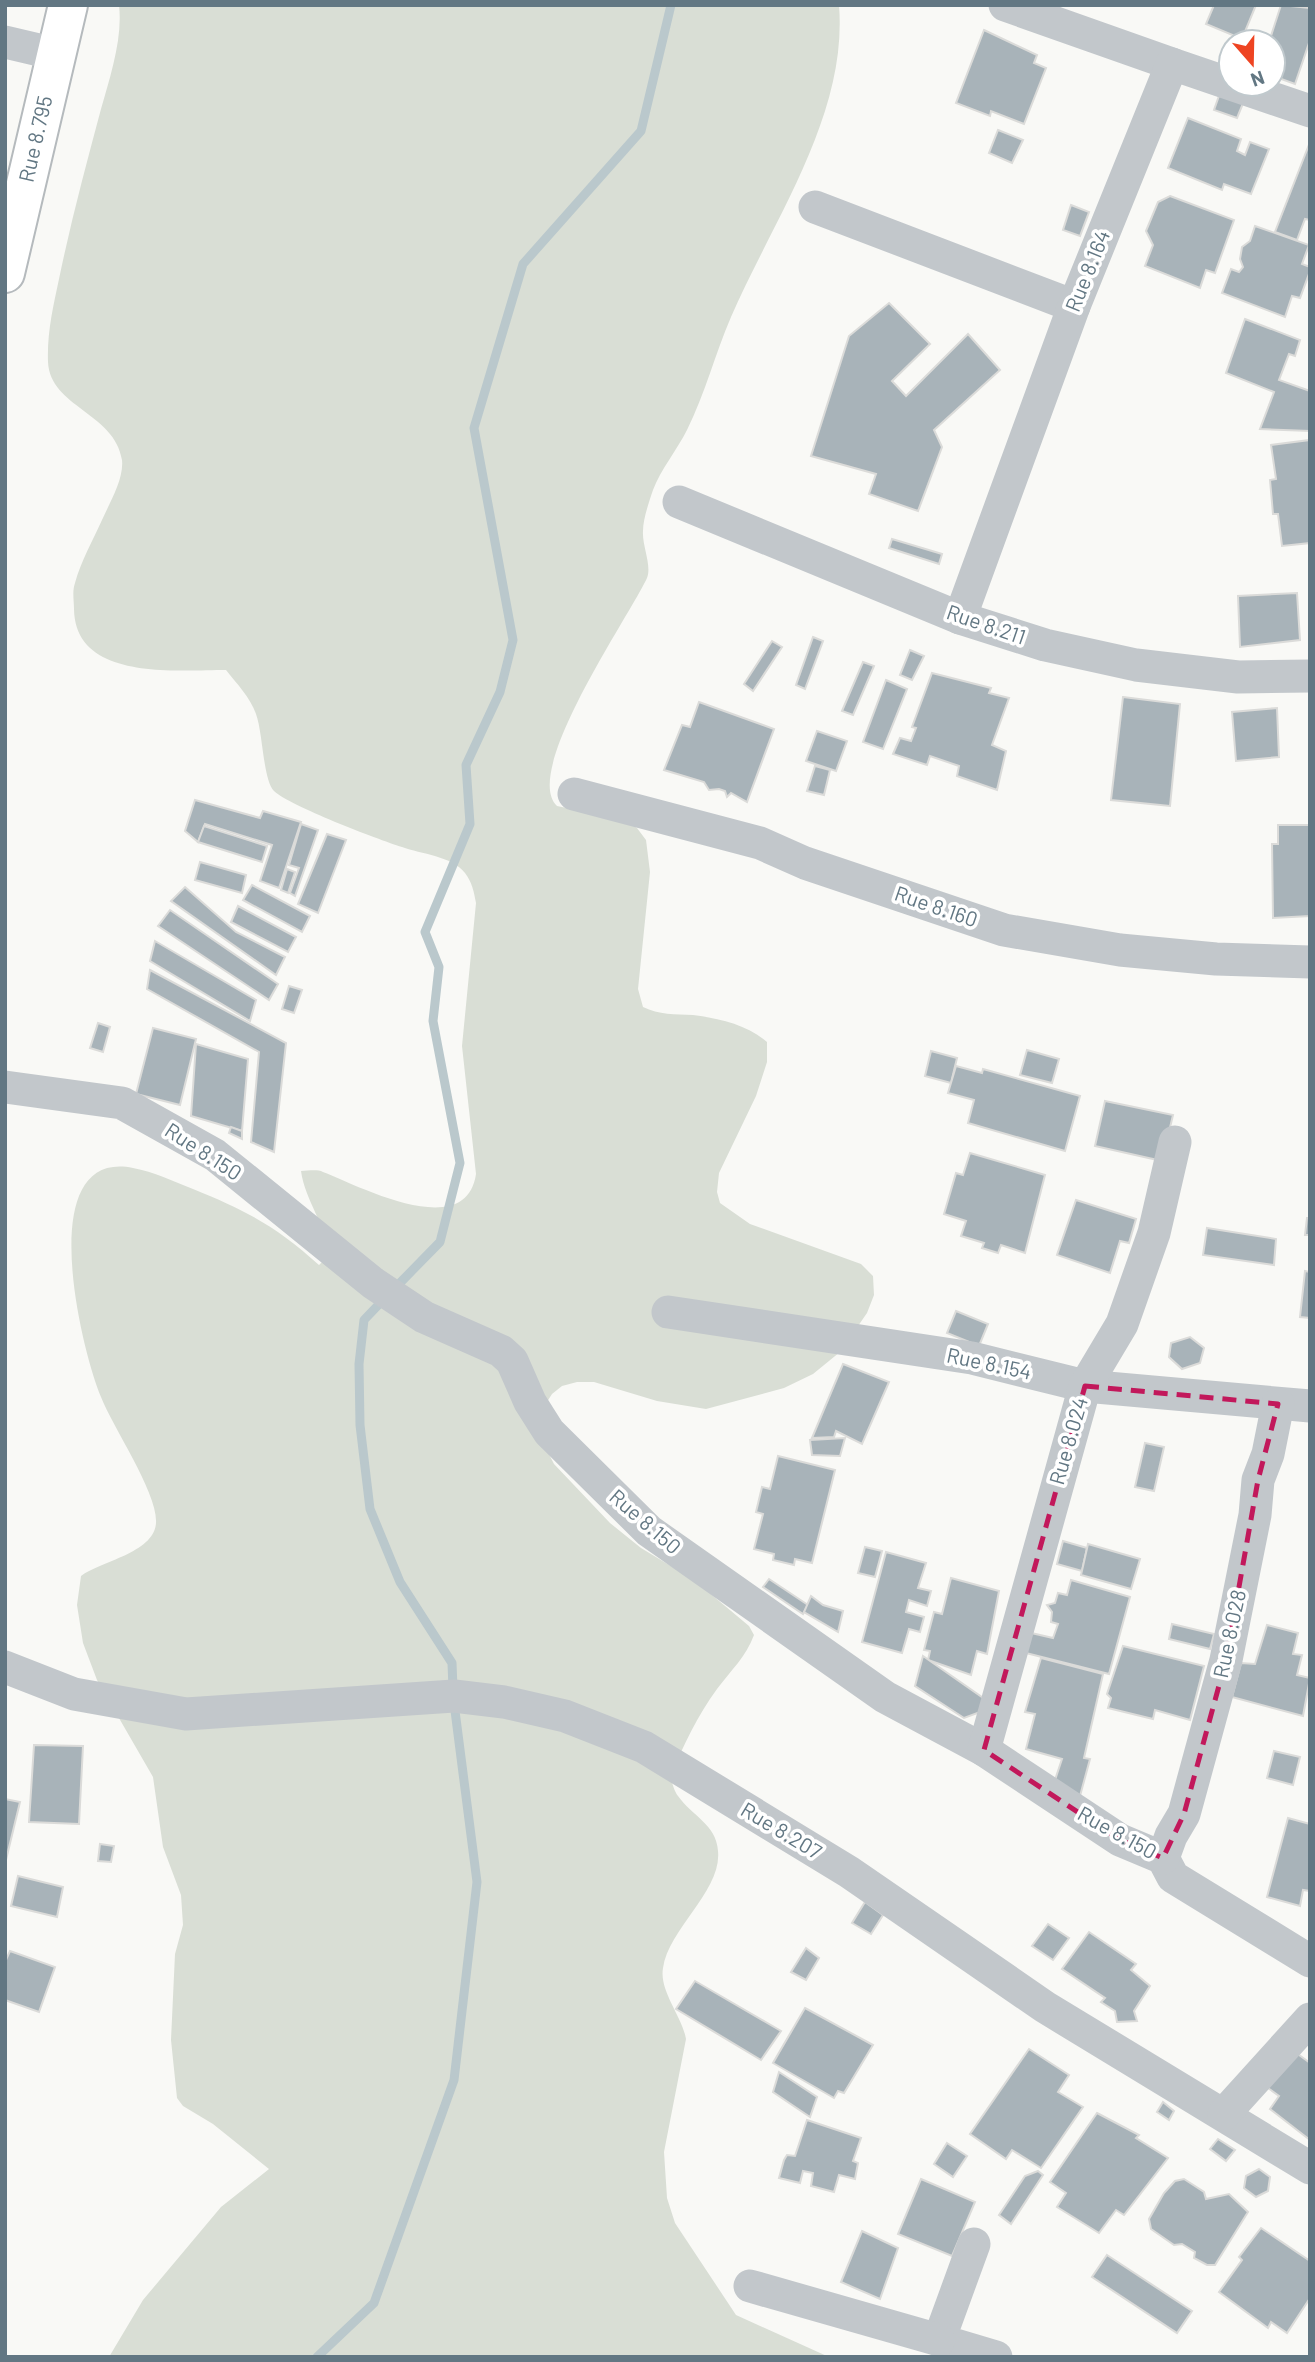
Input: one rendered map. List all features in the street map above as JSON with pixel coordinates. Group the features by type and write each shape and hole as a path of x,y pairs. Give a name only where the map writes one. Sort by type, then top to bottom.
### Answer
{"highway":[{"name":"Rue 8.795","path":"5,273 68,5"}],"street":[{"path":"1005,5 1310,111"},
{"path":"5,42 55,54"},
{"name":"Rue 8.164","path":"960,618 1074,306 1171,64"},
{"path":"815,207 1074,306"},
{"name":"Rue 8.211","path":"679,502 960,618 1045,645 1136,665 1238,677 1310,676"},
{"name":"Rue 8.160","path":"574,794 760,843 806,863 1004,930 1120,950 1216,959 1310,962"},
{"name":"Rue 8.150","path":"5,1087 122,1103 215,1155 383,1290 424,1317 502,1352 512,1362 530,1402 549,1432 649,1531 885,1697 984,1749 1120,1840 1163,1858 1173,1877 1310,1961"},
{"name":"Rue 8.024","path":"984,1749 1085,1386 1122,1324 1154,1233 1175,1142"},
{"name":"Rue 8.154","path":"668,1312 972,1358 1085,1386 1294,1405"},
{"name":"Rue 8.028","path":"1163,1858 1171,1836 1184,1814 1226,1660 1255,1515 1258,1480 1268,1454 1294,1405"},
{"name":"Rue 8.207","path":"5,1667 74,1695 186,1714 454,1696 504,1702 565,1716 643,1747 849,1872 1045,2007 1310,2168"},
{"path":"1224,2114 1310,2019"},
{"path":"939,2340 974,2244"},
{"path":"750,2286 996,2357"}],"highlighted area":[{"path":"1085,1386 1278,1404 1258,1480 1226,1660 1184,1814 1163,1858 1120,1840 984,1750"}],"shaded area":[{"path":"119,5 839,5 839,46 832,87 820,126 786,205 731,317 693,416 653,490 643,526 647,578 601,658 565,729 553,762 550,788 557,806 625,820 637,828 646,840 650,872 638,989 643,1007 661,1013 722,1020 751,1031 767,1042 767,1062 756,1096 719,1173 717,1192 720,1203 750,1224 861,1264 873,1276 874,1295 867,1313 840,1352 813,1374 784,1388 706,1409 657,1401 594,1382 577,1382 562,1386 552,1394 538,1416 536,1429 554,1464 610,1523 641,1548 694,1580 749,1626 754,1635 742,1657 703,1710 670,1776 678,1796 713,1834 718,1851 712,1881 675,1938 663,1968 664,1986 686,2039 664,2152 667,2198 675,2223 736,2315 829,2357 109,2357 143,2300 221,2207 269,2169 213,2124 183,2106 177,2098 171,2040 175,1954 183,1925 181,1895 163,1847 153,1777 97,1680 83,1643 77,1605 81,1576 137,1549 153,1533 156,1523 155,1510 143,1478 107,1410 92,1373 76,1298 72,1257 73,1219 83,1189 102,1170 133,1168 171,1180 244,1212 274,1229 319,1265 328,1256 327,1245 301,1171 321,1171 385,1197 433,1207 453,1205 468,1194 476,1174 462,1046 476,903 465,873 444,859 355,830 297,805 274,791 265,767 256,714 247,696 226,670 156,670 132,666 109,660 91,649 79,632 74,609 74,586 116,490 122,460 117,444 108,431 59,390 51,377 48,341 84,172 115,57"}],"building":[{"path":"1214,5 1256,5 1247,28 1217,29 1206,24"},
{"path":"1281,5 1310,8 1310,40 1295,84 1287,81 1287,28 1274,28"},
{"path":"984,30 1037,55 1034,63 1046,68 1024,124 991,111 990,116 956,103"},
{"path":"1218,98 1244,101 1237,118 1214,110"},
{"path":"1188,118 1241,139 1237,151 1245,155 1250,142 1269,149 1251,194 1224,184 1222,190 1168,168"},
{"path":"998,130 1023,140 1012,163 989,153"},
{"path":"1310,142 1310,220 1305,219 1297,240 1275,232"},
{"path":"1170,196 1234,220 1215,273 1206,270 1200,288 1145,266 1153,245 1146,231 1158,202"},
{"path":"1071,205 1089,212 1080,236 1063,230"},
{"path":"1255,226 1309,245 1302,264 1310,267 1310,271 1300,298 1292,296 1285,317 1222,293 1231,269 1239,272 1243,267 1240,259 1242,247 1250,241"},
{"path":"889,303 930,344 892,381 906,396 968,334 1000,370 934,430 942,447 918,511 869,494 876,474 811,456 849,336"},
{"path":"1245,319 1300,340 1295,356 1289,354 1279,380 1310,391 1310,431 1260,429 1274,392 1226,373"},
{"path":"1310,440 1310,543 1282,546 1278,514 1273,514 1270,480 1276,479 1271,445"},
{"path":"892,539 942,554 939,564 889,548"},
{"path":"1297,593 1300,640 1240,647 1238,596"},
{"path":"813,637 823,641 805,689 796,685"},
{"path":"772,641 782,647 753,691 744,684"},
{"path":"910,650 924,656 912,680 900,675"},
{"path":"863,662 874,666 853,715 842,711"},
{"path":"932,673 991,688 989,693 1009,698 992,745 1006,751 997,790 957,776 959,766 930,756 927,765 893,754 900,738 911,741 916,728 912,727"},
{"path":"886,680 907,689 883,749 863,742"},
{"path":"1123,697 1180,704 1170,806 1111,800"},
{"path":"699,702 774,729 747,802 731,793 727,797 725,791 719,789 709,790 704,782 664,770 682,725 690,727"},
{"path":"1277,708 1279,757 1236,761 1232,712"},
{"path":"817,731 847,741 836,771 806,761"},
{"path":"815,766 830,770 824,795 807,791"},
{"path":"195,800 260,818 263,811 301,822 279,888 260,881 272,845 205,824 198,842 185,831"},
{"path":"301,824 318,830 295,896 290,893 299,868 289,865"},
{"path":"1278,825 1310,825 1310,916 1273,918 1272,844 1278,844"},
{"path":"204,826 267,846 262,862 198,842"},
{"path":"327,834 346,840 318,913 298,904"},
{"path":"200,862 246,875 242,893 195,880"},
{"path":"287,869 295,872 288,893 281,890"},
{"path":"252,885 310,916 302,932 243,900"},
{"path":"185,887 236,932 285,957 276,975 171,901"},
{"path":"238,906 296,937 288,952 231,922"},
{"path":"170,910 278,984 269,1000 158,926"},
{"path":"155,941 256,1000 250,1021 150,961"},
{"path":"150,970 286,1043 274,1152 251,1142 259,1052 147,989"},
{"path":"289,986 302,990 294,1013 282,1009"},
{"path":"98,1023 110,1027 103,1052 90,1048"},
{"path":"153,1028 196,1039 180,1105 136,1094"},
{"path":"196,1044 248,1059 242,1131 191,1116"},
{"path":"1027,1050 1059,1059 1052,1083 1020,1075"},
{"path":"931,1051 957,1058 951,1083 925,1076"},
{"path":"956,1066 982,1073 983,1069 1080,1096 1065,1151 968,1123 974,1100 948,1093"},
{"path":"1105,1101 1173,1115 1162,1161 1095,1146"},
{"path":"231,1127 242,1131 242,1139 229,1133"},
{"path":"970,1153 1045,1175 1025,1253 1001,1245 998,1253 982,1248 984,1243 961,1236 966,1221 944,1214 956,1173 963,1175"},
{"path":"1076,1200 1136,1219 1129,1243 1120,1241 1110,1273 1057,1255"},
{"path":"1307,1218 1310,1218 1310,1235 1305,1235"},
{"path":"1207,1228 1276,1239 1274,1265 1203,1255"},
{"path":"1305,1271 1310,1272 1310,1318 1300,1317"},
{"path":"956,1311 988,1324 979,1346 947,1333"},
{"path":"1190,1337 1204,1348 1200,1363 1182,1369 1169,1357 1171,1343"},
{"path":"843,1364 889,1382 862,1444 836,1431 834,1437 812,1438"},
{"path":"845,1438 840,1456 812,1455 810,1440"},
{"path":"1145,1443 1164,1447 1154,1491 1135,1487"},
{"path":"778,1456 835,1470 812,1563 795,1559 794,1565 773,1560 774,1554 754,1549 763,1514 756,1512 762,1487 770,1489"},
{"path":"1063,1541 1087,1548 1082,1571 1057,1564"},
{"path":"1088,1544 1140,1559 1131,1589 1081,1575"},
{"path":"865,1547 882,1551 875,1577 858,1573"},
{"path":"886,1552 926,1563 918,1588 931,1591 927,1606 909,1600 906,1612 924,1617 920,1632 909,1629 902,1653 862,1642"},
{"path":"951,1578 999,1591 987,1654 977,1651 971,1675 928,1660 930,1651 924,1650 934,1612 942,1614"},
{"path":"769,1579 808,1605 803,1614 763,1587"},
{"path":"1071,1580 1130,1597 1109,1674 1022,1652 1027,1632 1053,1638 1058,1624 1051,1622 1052,1612 1047,1605 1055,1603 1058,1593 1067,1595"},
{"path":"811,1596 823,1605 843,1611 838,1632 804,1612"},
{"path":"1172,1624 1214,1634 1210,1649 1169,1639"},
{"path":"1267,1625 1298,1633 1293,1654 1302,1655 1297,1675 1310,1678 1303,1716 1232,1697 1241,1663 1255,1664"},
{"path":"1123,1646 1204,1666 1190,1720 1155,1710 1153,1719 1108,1708 1111,1698 1107,1694"},
{"path":"923,1656 986,1700 983,1711 964,1718 915,1686"},
{"path":"1041,1658 1103,1674 1084,1758 1090,1759 1080,1796 1055,1780 1062,1759 1026,1749 1035,1714 1025,1712"},
{"path":"34,1745 83,1746 79,1824 29,1822"},
{"path":"1274,1751 1300,1757 1293,1785 1267,1778"},
{"path":"5,1799 20,1802 5,1864"},
{"path":"1288,1818 1310,1824 1310,1891 1303,1890 1300,1906 1267,1897"},
{"path":"100,1844 114,1846 111,1862 98,1861"},
{"path":"18,1876 63,1887 57,1917 11,1906"},
{"path":"865,1902 883,1915 871,1934 852,1923"},
{"path":"1048,1924 1069,1938 1053,1960 1032,1946"},
{"path":"1089,1932 1136,1964 1131,1970 1150,1986 1134,2011 1137,2021 1117,2022 1115,2011 1101,2002 1105,1998 1062,1969"},
{"path":"806,1948 819,1958 806,1980 791,1972"},
{"path":"10,1951 55,1967 39,2012 5,2000 5,1962"},
{"path":"695,1981 781,2031 761,2060 676,2009"},
{"path":"805,2008 873,2045 844,2093 838,2091 834,2098 773,2063"},
{"path":"1029,2049 1069,2075 1058,2092 1083,2107 1041,2168 1012,2150 1006,2159 970,2134"},
{"path":"1291,2049 1310,2063 1310,2140 1270,2109 1279,2096 1264,2085"},
{"path":"779,2072 817,2097 810,2117 773,2092"},
{"path":"1163,2102 1174,2111 1169,2120 1157,2112"},
{"path":"1097,2113 1139,2135 1136,2138 1168,2158 1124,2215 1116,2210 1099,2233 1057,2207 1066,2193 1050,2182"},
{"path":"807,2120 861,2138 853,2161 858,2163 855,2179 839,2175 834,2192 811,2186 813,2173 803,2171 800,2183 779,2178 787,2155 795,2156"},
{"path":"1218,2139 1235,2150 1226,2161 1210,2149"},
{"path":"947,2143 967,2156 953,2177 934,2164"},
{"path":"1259,2169 1270,2177 1268,2191 1256,2197 1244,2188 1246,2176"},
{"path":"1038,2171 1043,2175 1011,2224 999,2215 1025,2176"},
{"path":"921,2179 975,2202 952,2256 898,2234"},
{"path":"1184,2179 1204,2192 1206,2199 1229,2194 1248,2212 1215,2265 1207,2265 1194,2258 1195,2252 1182,2244 1174,2245 1151,2229 1149,2219 1164,2193 1175,2181"},
{"path":"1261,2228 1310,2261 1310,2298 1287,2333 1271,2322 1268,2328 1219,2292 1242,2260 1239,2257"},
{"path":"862,2231 898,2248 880,2299 841,2282"},
{"path":"1107,2255 1192,2311 1177,2333 1092,2277"}],"waterway":[{"path":"394,1289 440,1242 460,1163 433,1021 439,967 425,932 470,824 466,765 500,692 513,640 474,428 523,264 641,131 671,5"},
{"path":"384,1299 364,1320 359,1364 360,1425 370,1509 400,1582 452,1663 453,1689"},
{"path":"317,2357 374,2303 454,2080 477,1882 454,1703"}]}
